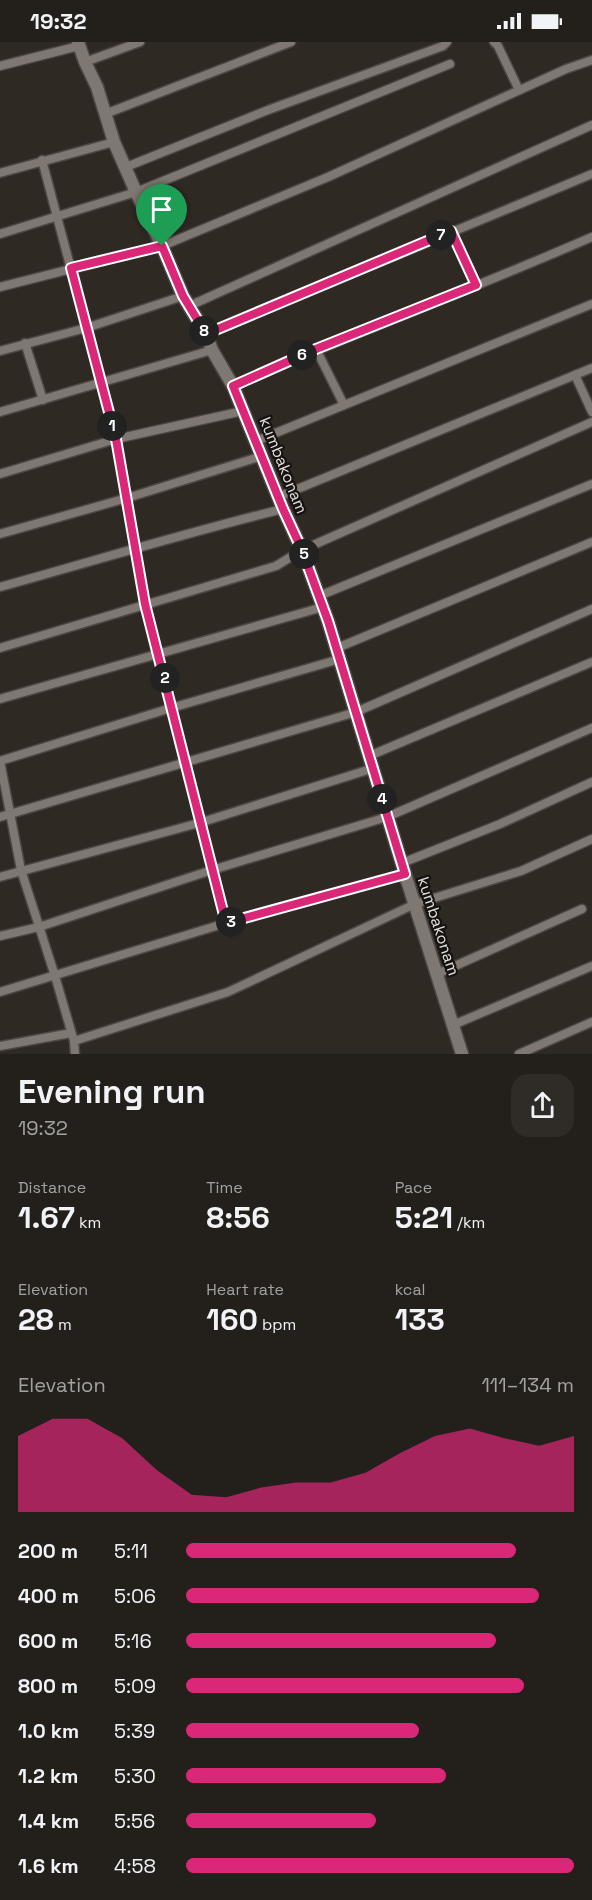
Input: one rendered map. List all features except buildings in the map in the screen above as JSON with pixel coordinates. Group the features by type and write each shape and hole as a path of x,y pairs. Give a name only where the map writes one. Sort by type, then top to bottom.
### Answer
{"street":[{"path":"85,62 140,42"},
{"path":"105,114 291,42"},
{"path":"126,167 268,110 443,46 447,42"},
{"path":"494,42 519,90"},
{"path":"0,66 79,44"},
{"name":"kumbakonam","path":"79,44 98,87 114,142 135,192 186,301 233,386 302,550 338,654 453,1024 458,1054"},
{"path":"0,287 162,246 328,177 566,69 592,60"},
{"path":"0,234 135,192 450,64"},
{"path":"0,351 186,301 592,125"},
{"path":"0,173 114,142"},
{"path":"42,160 116,439 145,604 226,923"},
{"path":"206,334 592,174"},
{"path":"451,231 476,285"},
{"path":"233,386 316,349 524,267 592,237"},
{"path":"256,441 592,304"},
{"path":"25,343 43,400"},
{"path":"316,349 344,405"},
{"path":"0,412 212,350"},
{"path":"278,497 592,368"},
{"path":"575,375 592,412"},
{"path":"0,474 116,439 243,411"},
{"path":"0,648 276,566 302,550 592,422"},
{"path":"0,534 262,456"},
{"path":"0,699 159,654 321,602 592,484"},
{"path":"0,587 135,550 201,529 283,509"},
{"path":"75,1054 55,976 21,870 0,761 338,654 592,542"},
{"path":"0,816 356,712 592,609"},
{"path":"0,877 199,823 371,762 592,662"},
{"path":"0,936 39,927 212,870 387,817 592,728"},
{"path":"0,992 403,868 592,782"},
{"path":"0,1046 72,1037 228,992 415,904 521,871 592,839"},
{"path":"437,974 582,909"},
{"path":"453,1024 592,966"},
{"path":"519,1054 592,1022"}],"route":[{"path":"451,231 476,285 316,349 233,386 302,550 328,621 405,874 226,923 145,604 116,439 71,268 162,246 183,296 206,334 451,231"}]}
